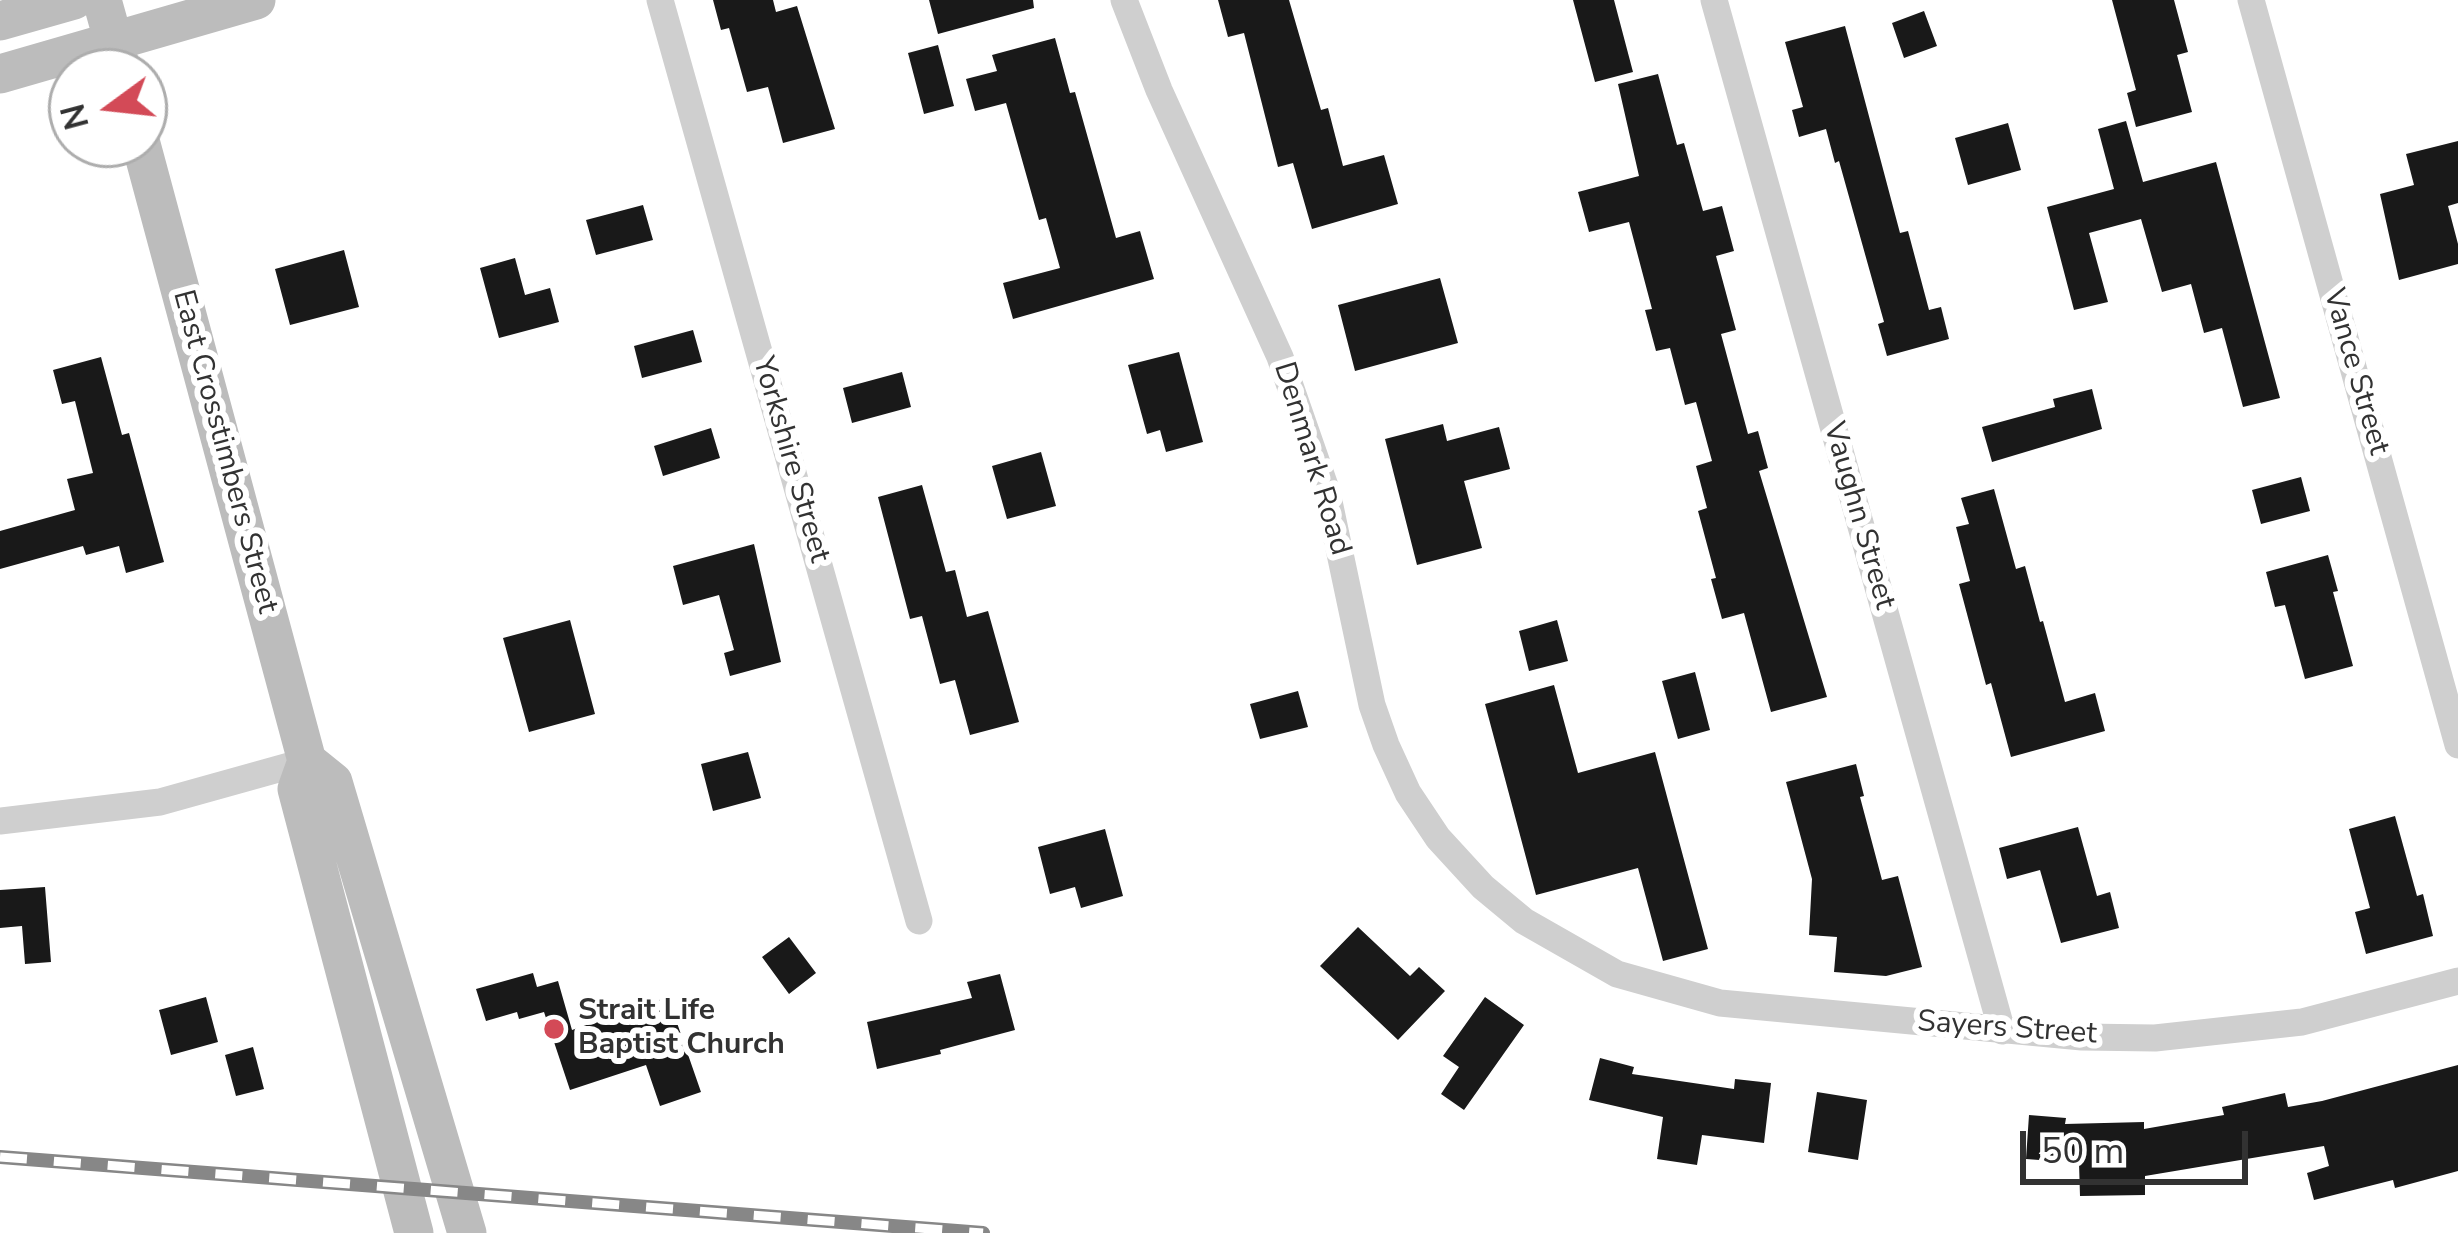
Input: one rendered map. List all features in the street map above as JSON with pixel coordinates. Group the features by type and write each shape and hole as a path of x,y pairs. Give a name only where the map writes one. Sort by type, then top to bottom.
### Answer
{"main road":[{"path":"0,21 74,0"},
{"path":"102,0 115,48"},
{"path":"137,48 256,0"},
{"path":"0,74 48,67"},
{"name":"East Crosstimbers Street","path":"147,168 307,761 297,790 414,1233"},
{"name":"East Crosstimbers Street","path":"307,761 333,782 467,1233"}],"street":[{"name":"Yorkshire Street","path":"660,0 919,921"},
{"name":"Denmark Road","path":"1124,0 1288,379 1327,492 1372,705 1408,793 1438,838 1483,887 1562,946"},
{"name":"Vaughn Street","path":"1714,0 2002,1031"},
{"name":"Vance Street","path":"2251,0 2458,745"},
{"path":"0,821 160,802 307,761"},
{"name":"Sayers Street","path":"1562,946 1617,974 1720,1003 2002,1031 2155,1038 2302,1022 2458,981"}],"building":[{"path":"713,0 773,0 776,12 797,6 835,129 783,143 768,87 747,92 729,28 721,30"},
{"path":"929,0 1033,0 1034,8 938,34"},
{"path":"1218,0 1289,0 1321,110 1328,108 1343,166 1384,155 1398,204 1312,229 1293,163 1278,167 1244,33 1228,37"},
{"path":"1573,0 1614,0 1633,72 1595,82"},
{"path":"2112,0 2174,0 2188,52 2177,55 2192,112 2136,127 2127,93 2136,90"},
{"path":"1924,11 1937,46 1904,58 1892,23"},
{"path":"1845,26 1900,233 1908,231 1929,310 1941,307 1949,339 1887,356 1878,324 1884,322 1839,161 1835,163 1826,129 1799,137 1792,110 1803,107 1785,42"},
{"path":"1055,38 1116,238 1140,231 1154,279 1013,319 1003,283 1060,268 1046,218 1039,220 1006,103 975,111 966,79 997,71 992,55"},
{"path":"938,45 954,106 924,114 908,53"},
{"path":"1658,74 1677,145 1684,143 1703,211 1722,206 1734,251 1716,256 1736,330 1721,334 1748,434 1758,431 1768,468 1759,471 1827,697 1771,712 1744,613 1722,619 1711,579 1716,578 1698,511 1707,508 1696,466 1712,461 1696,402 1685,405 1670,348 1656,351 1645,310 1652,309 1629,222 1589,232 1578,192 1639,176 1618,84"},
{"path":"2126,121 2143,182 2216,162 2280,398 2243,407 2222,328 2204,333 2191,284 2162,292 2141,219 2089,233 2108,302 2074,310 2047,207 2114,189 2098,129"},
{"path":"2008,123 2021,170 1968,185 1955,138"},
{"path":"2458,141 2458,203 2448,206 2458,264 2399,280 2380,194 2414,185 2406,154"},
{"path":"643,205 653,240 596,255 586,220"},
{"path":"344,250 359,307 290,325 275,269"},
{"path":"515,258 525,295 550,288 559,322 499,338 480,268"},
{"path":"1440,278 1458,343 1355,371 1338,305"},
{"path":"693,330 702,362 642,378 634,346"},
{"path":"1179,352 1203,442 1166,452 1160,430 1147,434 1128,365"},
{"path":"101,357 122,435 129,433 164,562 126,573 119,546 86,555 83,546 0,569 0,531 75,510 67,479 93,473 75,401 62,404 53,370"},
{"path":"902,372 911,407 852,423 843,388"},
{"path":"2092,389 2102,429 1992,462 1982,427 2055,407 2053,399"},
{"path":"1443,424 1447,441 1499,427 1510,469 1464,481 1482,548 1417,565 1385,439"},
{"path":"711,428 720,458 663,476 654,446"},
{"path":"1041,452 1056,506 1007,519 992,466"},
{"path":"2301,477 2310,511 2261,524 2252,490"},
{"path":"922,485 946,572 955,570 967,617 988,611 1019,722 970,735 955,680 940,684 922,616 910,619 878,497"},
{"path":"1994,489 2016,569 2025,566 2065,702 2095,693 2105,731 2011,757 1959,584 1970,581 1956,527 1969,524 1961,498"},
{"path":"754,544 781,662 730,676 724,653 734,650 719,595 683,605 673,566"},
{"path":"2328,555 2353,666 2305,679 2285,605 2275,607 2266,572"},
{"path":"570,620 595,714 529,732 503,638"},
{"path":"1557,620 1568,661 1529,671 1519,631"},
{"path":"1695,672 1710,730 1678,739 1662,681"},
{"path":"1554,685 1578,773 1655,752 1708,949 1663,961 1638,868 1536,895 1485,704"},
{"path":"1298,691 1308,727 1260,739 1250,704"},
{"path":"748,752 761,798 713,811 701,764"},
{"path":"1856,764 1882,880 1898,876 1922,967 1886,976 1834,972 1837,937 1809,935 1812,879 1786,782"},
{"path":"2395,816 2433,936 2366,954 2355,912 2370,908 2349,829"},
{"path":"2078,827 2097,896 2110,892 2119,928 2061,943 2040,870 2007,879 1999,848"},
{"path":"1105,829 1123,896 1081,908 1075,887 1050,894 1038,847"},
{"path":"45,887 51,962 25,964 22,926 0,928 0,890"},
{"path":"1358,927 1410,976 1419,967 1445,991 1398,1040 1320,966"},
{"path":"789,937 816,973 789,994 762,957"},
{"path":"533,973 537,987 558,981 572,1030 668,997 701,1092 660,1106 646,1065 570,1090 544,1012 519,1019 517,1012 486,1021 476,989"},
{"path":"1000,974 1015,1030 877,1069 867,1022 972,998 967,982"},
{"path":"206,997 218,1042 171,1055 159,1010"},
{"path":"1485,997 1524,1025 1464,1110 1441,1094 1459,1067 1443,1056"},
{"path":"253,1047 264,1089 236,1096 225,1055"},
{"path":"1600,1058 1634,1067 1632,1074 1734,1089 1735,1079 1771,1083 1764,1143 1702,1135 1697,1165 1657,1159 1663,1117 1589,1100"},
{"path":"2458,1065 2458,1171 2395,1188 2393,1180 2314,1200 2307,1173 2329,1166 2324,1146 2145,1176 2145,1195 2080,1196 2079,1163 2026,1159 2029,1115 2066,1118 2065,1124 2144,1122 2144,1129 2224,1115 2222,1107 2285,1093 2288,1107 2322,1101"},
{"path":"1817,1092 1867,1100 1858,1160 1808,1152"}],"railway":[{"path":"0,1157 983,1233"}],"place":[{"name":"Strait Life Baptist Church","path":"554,1029"}]}
